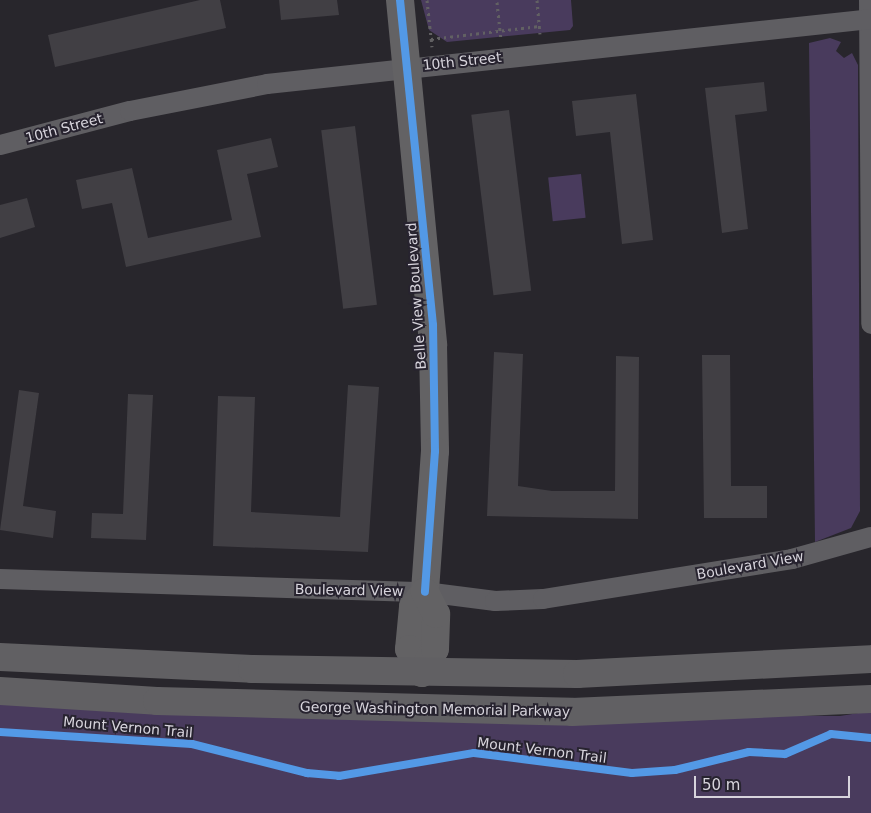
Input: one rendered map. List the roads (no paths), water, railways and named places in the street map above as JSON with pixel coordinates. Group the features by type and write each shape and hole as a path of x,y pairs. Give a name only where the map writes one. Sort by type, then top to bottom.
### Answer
{"main road":[{"name":"Belle View Boulevard","path":"400,0 434,345 435,451 425,592 434,606 435,640 422,673"},
{"path":"0,656 422,673 577,674 871,659"},
{"path":"337,707 398,694 422,673"},
{"path":"422,673 439,696 464,711"},
{"name":"George Washington Memorial Parkway","path":"0,691 464,711 737,708 871,699"}],"street":[{"name":"10th Street","path":"0,145 196,97 407,67 870,12"},
{"path":"870,12 871,324"},
{"name":"Boulevard View","path":"0,579 425,592 495,602 543,599 792,559 871,538"}]}
